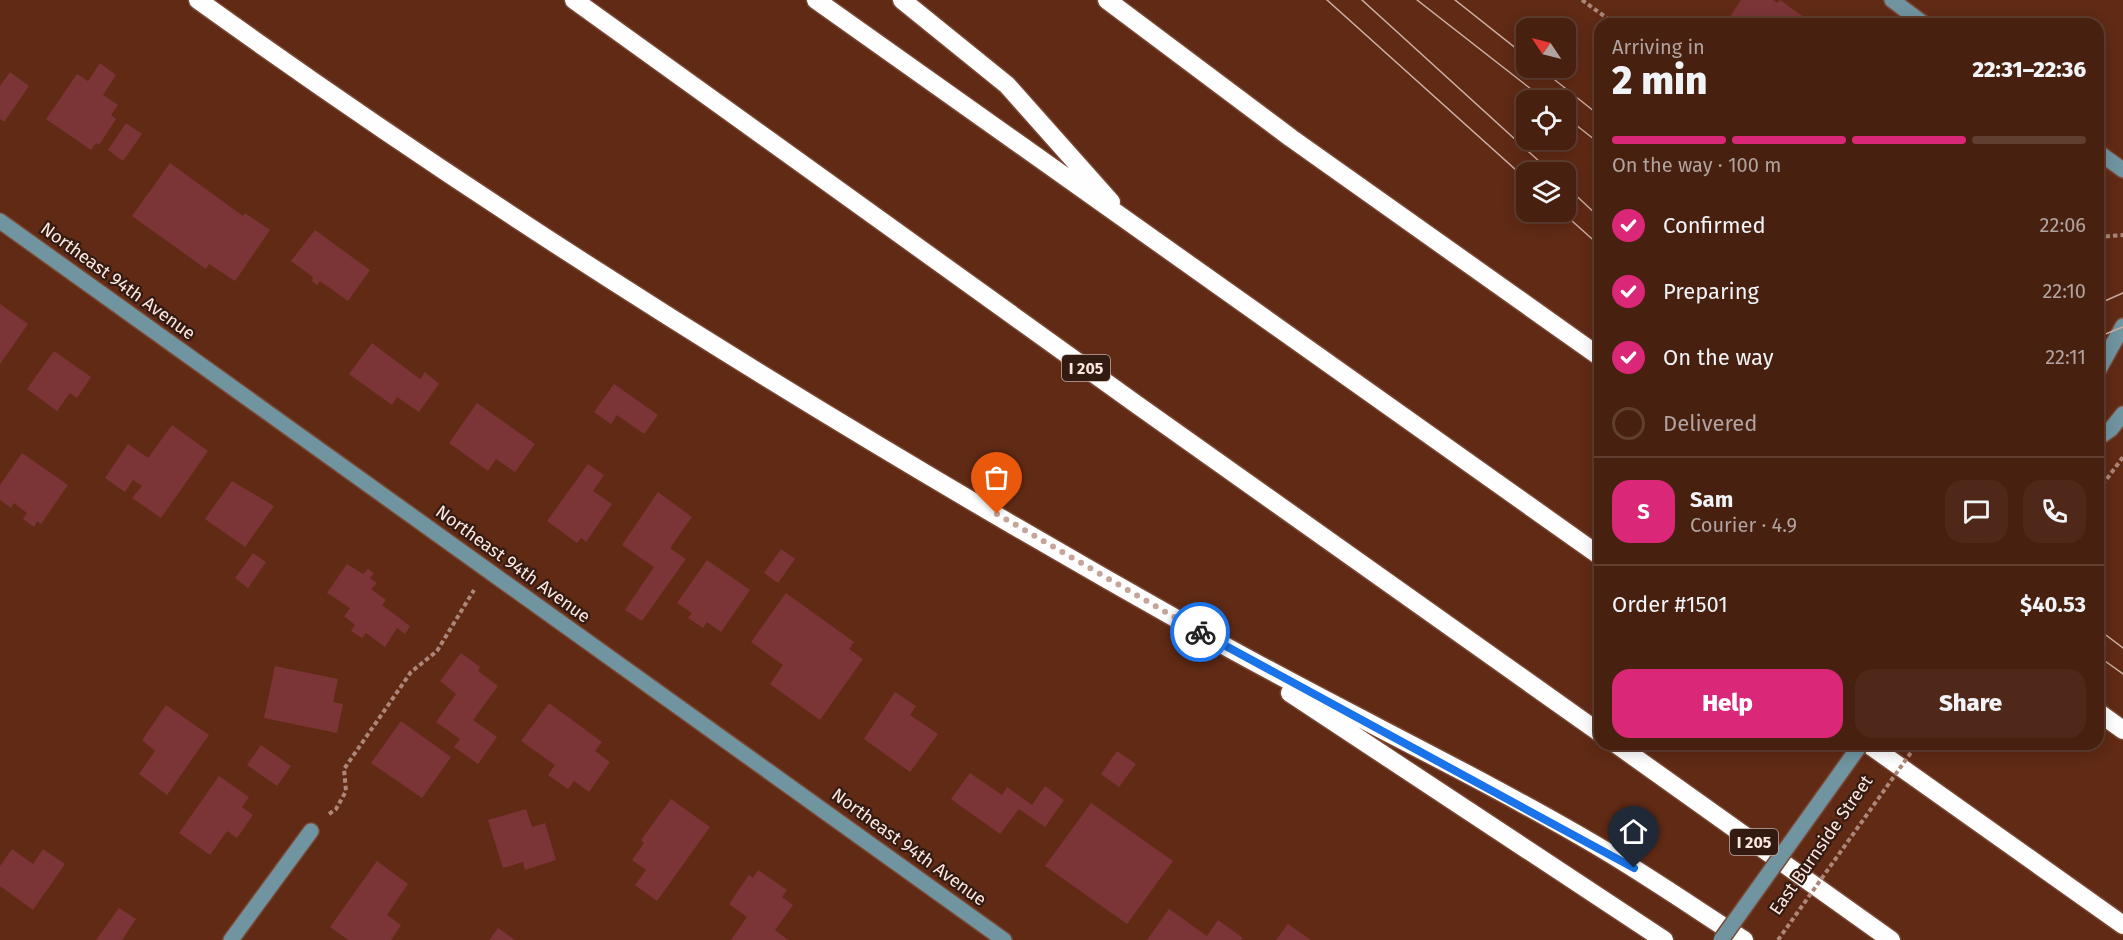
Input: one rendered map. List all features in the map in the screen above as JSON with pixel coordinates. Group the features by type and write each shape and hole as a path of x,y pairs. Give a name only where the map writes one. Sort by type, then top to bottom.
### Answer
{"highway":[{"path":"198,0 303,75 621,287 876,443 1198,632 1595,844 1744,940"},
{"name":"I 205","path":"574,0 1136,404 1594,729"},
{"path":"816,0 1594,552"},
{"path":"902,0 1007,85 1132,226"},
{"path":"1107,0 1291,138 1594,353"},
{"path":"1198,632 1664,940"},
{"path":"2104,716 2123,730"},
{"name":"I 205","path":"1624,750 1891,940"},
{"path":"1876,750 2123,925"}],"street":[{"path":"1892,0 1913,18"},
{"path":"2104,156 2123,170"},
{"name":"Northeast 94th Avenue","path":"0,220 1004,940"},
{"path":"2104,360 2123,326"},
{"path":"2104,434 2123,414"},
{"name":"East Burnside Street","path":"1721,940 1857,750"},
{"path":"231,940 310,831"}],"path":[{"path":"1582,0 1607,18"},
{"path":"2104,237 2123,235"},
{"path":"2104,483 2123,457"},
{"path":"310,831 339,804 346,791 344,769 411,672 437,651 488,570"},
{"name":"East Burnside Street","path":"1778,940 1913,750"}],"building":[{"path":"1741,0 1773,0 1777,3 1780,0 1805,18 1729,18"},
{"path":"100,63 116,75 103,95 118,105 111,115 116,119 99,145 96,143 91,150 46,119 77,74 88,81"},
{"path":"10,72 29,86 4,122 0,119 0,86"},
{"path":"126,123 142,134 123,161 108,150"},
{"path":"170,163 243,216 245,213 270,230 235,281 209,264 206,269 132,216"},
{"path":"315,230 370,270 348,301 320,281 317,285 312,281 313,277 291,261"},
{"path":"0,304 28,324 0,364"},
{"path":"372,343 420,379 425,372 439,384 419,412 397,397 392,405 349,374"},
{"path":"54,351 91,377 77,398 70,393 57,411 27,389"},
{"path":"614,384 658,415 644,434 617,415 611,424 594,412"},
{"path":"477,403 535,444 515,472 496,459 488,471 449,443"},
{"path":"172,425 208,451 161,518 132,498 142,486 133,480 125,492 105,478 128,444 148,458"},
{"path":"22,453 68,485 41,524 37,521 34,527 23,519 27,513 14,503 11,508 0,500 0,485"},
{"path":"588,464 604,475 593,491 612,504 586,542 581,538 577,543 547,521"},
{"path":"232,481 274,506 245,547 205,519"},
{"path":"658,492 692,517 670,548 686,559 642,621 625,610 654,567 622,545"},
{"path":"781,549 795,559 778,583 764,573"},
{"path":"253,553 266,562 248,588 235,578"},
{"path":"707,560 750,590 721,632 707,622 703,628 688,618 692,613 677,603"},
{"path":"347,564 363,574 368,569 374,573 370,578 377,583 371,589 386,600 382,605 410,626 405,634 397,628 385,647 366,633 362,638 351,631 355,625 344,616 350,608 327,593"},
{"path":"786,593 854,642 849,649 863,659 820,720 770,684 783,665 751,642"},
{"path":"461,653 480,667 478,671 498,686 473,720 497,737 478,764 454,747 460,739 436,722 456,694 440,681"},
{"path":"275,666 338,679 333,702 343,704 337,733 264,718"},
{"path":"895,692 916,706 910,715 938,734 910,772 864,739"},
{"path":"549,703 602,742 595,751 610,762 589,792 574,781 568,789 548,775 555,765 521,741"},
{"path":"166,705 209,735 167,795 139,774 155,751 142,740"},
{"path":"401,721 451,757 422,798 371,763"},
{"path":"261,745 291,766 277,786 247,765"},
{"path":"1117,751 1136,764 1119,787 1101,774"},
{"path":"970,773 1002,795 1007,787 1032,805 1045,786 1064,800 1045,827 1019,809 1000,834 951,799"},
{"path":"219,776 249,797 242,807 253,815 237,838 227,831 210,855 179,833"},
{"path":"671,799 710,827 657,901 635,885 646,870 632,860 644,843 641,840"},
{"path":"1091,803 1173,861 1127,924 1045,866"},
{"path":"526,809 532,827 545,823 556,860 525,870 523,862 503,868 488,820"},
{"path":"12,849 33,864 43,849 65,864 33,910 0,886 0,866"},
{"path":"377,861 408,884 387,915 401,925 391,940 348,940 330,927"},
{"path":"758,870 787,890 782,897 793,905 775,930 788,940 731,940 747,917 729,904 749,875 753,878"},
{"path":"119,908 136,919 122,940 96,940"},
{"path":"1169,909 1207,936 1218,920 1243,938 1241,940 1147,940"},
{"path":"1288,924 1311,940 1276,940"},
{"path":"498,928 515,940 489,940"}],"tram line":[{"path":"1327,0 1516,170"},
{"path":"1362,0 1540,162"},
{"path":"1417,0 1532,90"},
{"path":"1455,0 1516,48"},
{"path":"1552,78 1594,111"},
{"path":"1576,125 1594,139"},
{"path":"1576,195 1594,212"},
{"path":"1573,222 1594,241"},
{"path":"2104,301 2123,293"},
{"path":"2104,335 2123,327"},
{"path":"2104,634 2123,648"},
{"path":"2104,660 2123,674"}],"way so far":[{"path":"997,514 1200,632"}],"route":[{"path":"1200,632 1595,844 1634,868"}]}
